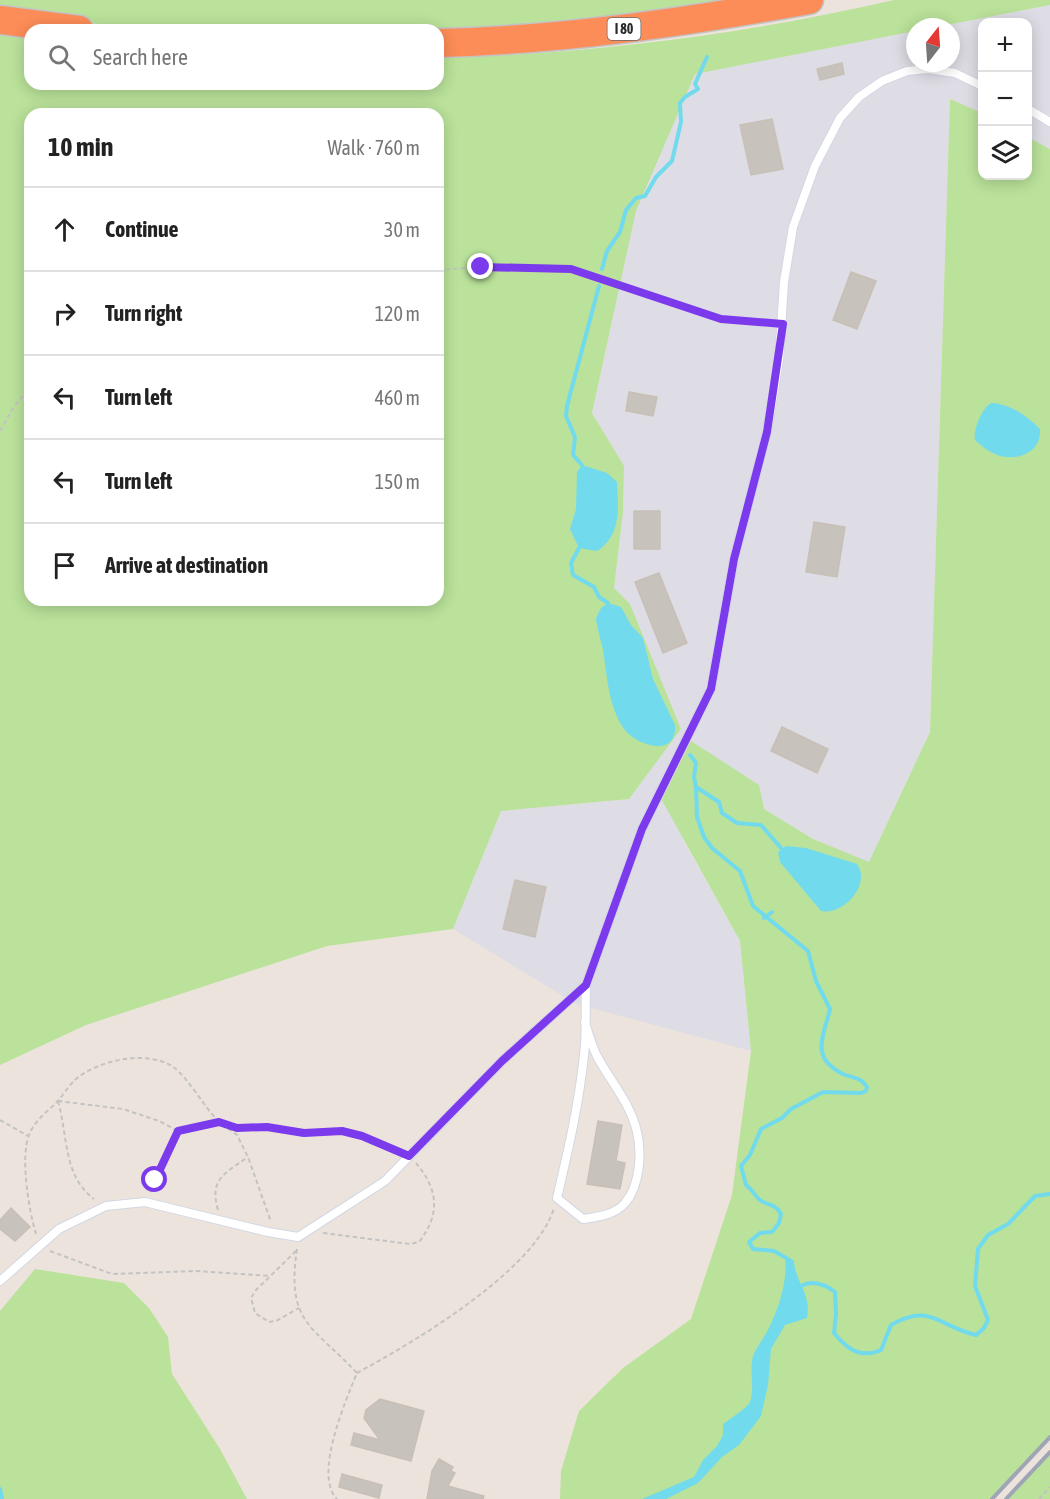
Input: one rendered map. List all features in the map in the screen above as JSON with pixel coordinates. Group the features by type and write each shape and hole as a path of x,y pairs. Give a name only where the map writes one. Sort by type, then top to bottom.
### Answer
{"highway":[{"name":"I 80","path":"444,43 546,37 658,25 808,0"},
{"path":"0,20 32,24"}],"lane":[{"path":"585,1023 597,1057 622,1095 637,1131 640,1158 635,1184 625,1204 605,1216 582,1219 557,1198 573,1132 585,1053 585,1023 586,985 642,829 711,689 734,559 767,432 783,324 784,282 793,227 815,166 830,135 852,104 882,81 897,74 918,69 946,71 978,84"},
{"path":"1032,111 1050,122"},
{"path":"0,1281 59,1229 106,1206 147,1202 275,1233 298,1237 309,1232 385,1181 502,1061 586,985"}],"path":[{"path":"444,270 481,267 571,269 721,319 783,324"},
{"path":"0,431 24,394"},
{"path":"270,1276 196,1271 112,1274 39,1247 26,1198 28,1136 38,1120 77,1078 92,1069 144,1057 159,1060 180,1073 219,1122 229,1127 237,1135 248,1156 275,1233"},
{"path":"58,1101 123,1109 159,1121 178,1131 219,1122"},
{"path":"58,1101 75,1180 87,1194 106,1206"},
{"path":"0,1120 28,1136"},
{"path":"229,1127 267,1127 304,1133 342,1131 362,1136 409,1156 429,1180 435,1199 427,1233 419,1242 410,1244 309,1232"},
{"path":"147,1202 178,1131"},
{"path":"220,1219 214,1190 217,1183 229,1170 248,1156"},
{"path":"337,1499 332,1494 328,1476 337,1425 357,1373 447,1320 492,1283 534,1245 549,1225 557,1198"},
{"path":"298,1237 294,1297 306,1324 357,1373"},
{"path":"296,1251 251,1298 255,1313 269,1322 276,1321 299,1308"},
{"path":"1039,1499 1050,1487"}],"shaded area":[{"path":"1050,5 1050,149 1032,139 1032,18 983,18"},
{"path":"978,19 978,111 950,99 930,732 869,863 813,839 764,809 683,840 740,941 751,1051 576,1004 453,929 501,811 629,799 681,729 630,604 614,589 623,512 624,466 592,413 636,211 695,73 906,33 906,72 960,72 960,22"}],"green space":[{"path":"0,0 749,0 553,27 444,30 444,24 98,24 0,12"},
{"path":"894,0 1050,0 1050,5 960,22 960,18 906,18 906,33 695,74 636,211 592,413 624,466 623,512 614,588 630,604 681,729 629,799 501,811 453,929 327,946 86,1025 0,1065 0,35 24,38 24,90 444,90 444,58 610,47 725,32"},
{"path":"950,99 978,111 978,180 1032,180 1032,139 1050,149 1050,1437 992,1499 560,1499 561,1471 579,1411 623,1368 691,1319 732,1195 751,1051 740,941 659,795 688,739 759,785 764,809 813,839 869,862 930,732"},
{"path":"35,1269 124,1283 149,1308 168,1337 172,1374 220,1449 247,1499 0,1499 0,1311"},
{"path":"1050,1452 1050,1499 1006,1499"}],"water":[{"path":"991,403 1018,412 1040,429 1037,444 1032,450 1019,456 1003,456 989,451 975,440 979,420 984,409"},
{"path":"582,465 607,473 617,482 618,511 615,529 605,545 597,551 579,548 570,529 576,509 577,472"},
{"path":"608,603 621,607 631,625 643,638 653,679 675,725 674,736 663,746 654,746 636,739 628,733 617,717 609,689 596,618 601,608"},
{"path":"786,846 806,848 857,864 861,872 858,889 846,904 838,909 821,911 780,862 778,852"},
{"path":"785,1257 794,1260 807,1301 807,1318 785,1325 771,1349 768,1385 761,1416 739,1445 722,1457 698,1483 666,1499 642,1499 694,1477 703,1460 717,1446 723,1435 723,1424 749,1404 752,1391 753,1356 769,1328 779,1302 784,1284"}],"building":[{"path":"842,63 844,74 820,80 817,69"},
{"path":"772,119 783,169 751,175 740,125"},
{"path":"851,272 876,281 857,329 833,320"},
{"path":"629,392 657,397 653,416 626,411"},
{"path":"634,511 660,511 660,549 634,549"},
{"path":"814,522 845,527 837,577 806,572"},
{"path":"659,573 687,643 663,653 635,582"},
{"path":"782,727 828,749 817,773 771,751"},
{"path":"515,880 546,887 535,937 503,929"},
{"path":"598,1121 622,1125 616,1161 625,1163 620,1189 587,1184"},
{"path":"11,1208 30,1227 15,1241 0,1229 0,1220"},
{"path":"380,1399 424,1411 411,1461 351,1445 354,1433 380,1440 364,1418 366,1410"},
{"path":"439,1459 453,1467 451,1471 455,1473 448,1486 484,1496 483,1499 427,1499 432,1471"},
{"path":"342,1474 382,1485 379,1498 339,1487"}],"waterway":[{"path":"602,269 607,251 620,232 626,210 636,198 645,196 656,177 672,161 681,122 680,103 698,89 695,84 707,57"},
{"path":"582,465 573,455 575,437 566,416 599,286"},
{"path":"579,548 571,563 573,575 594,587 599,597 608,603"},
{"path":"690,755 696,763 694,777 696,787 719,802 722,813 737,823 761,825 781,848"},
{"path":"696,787 697,817 704,837 712,848 740,871 753,906 808,951 816,981 830,1009 823,1037 822,1053 832,1067 859,1080 867,1087 866,1091 861,1093 823,1092 791,1109 782,1118 761,1129 750,1155 741,1166 746,1185 760,1200 774,1206 781,1214 779,1223 772,1232 760,1233 749,1242 753,1249 774,1251 788,1259"},
{"path":"764,918 772,912"},
{"path":"801,1286 810,1283 818,1284 835,1292 834,1333 849,1348 860,1353 873,1353 881,1350 891,1325 905,1318 916,1316 935,1318 976,1335 984,1328 988,1320 975,1286 978,1249 988,1235 1008,1224 1035,1196 1050,1194"},
{"path":"0,1489 2,1499"}],"railway":[{"path":"992,1499 1050,1437"},
{"path":"1006,1499 1050,1452"}],"route":[{"path":"155,1180 178,1131 196,1129 219,1122 229,1127 267,1127 304,1133 342,1131 362,1136 409,1156 538,1026 586,985 642,829 711,689 734,559 767,432 783,324 721,319 571,269 481,267"}]}
